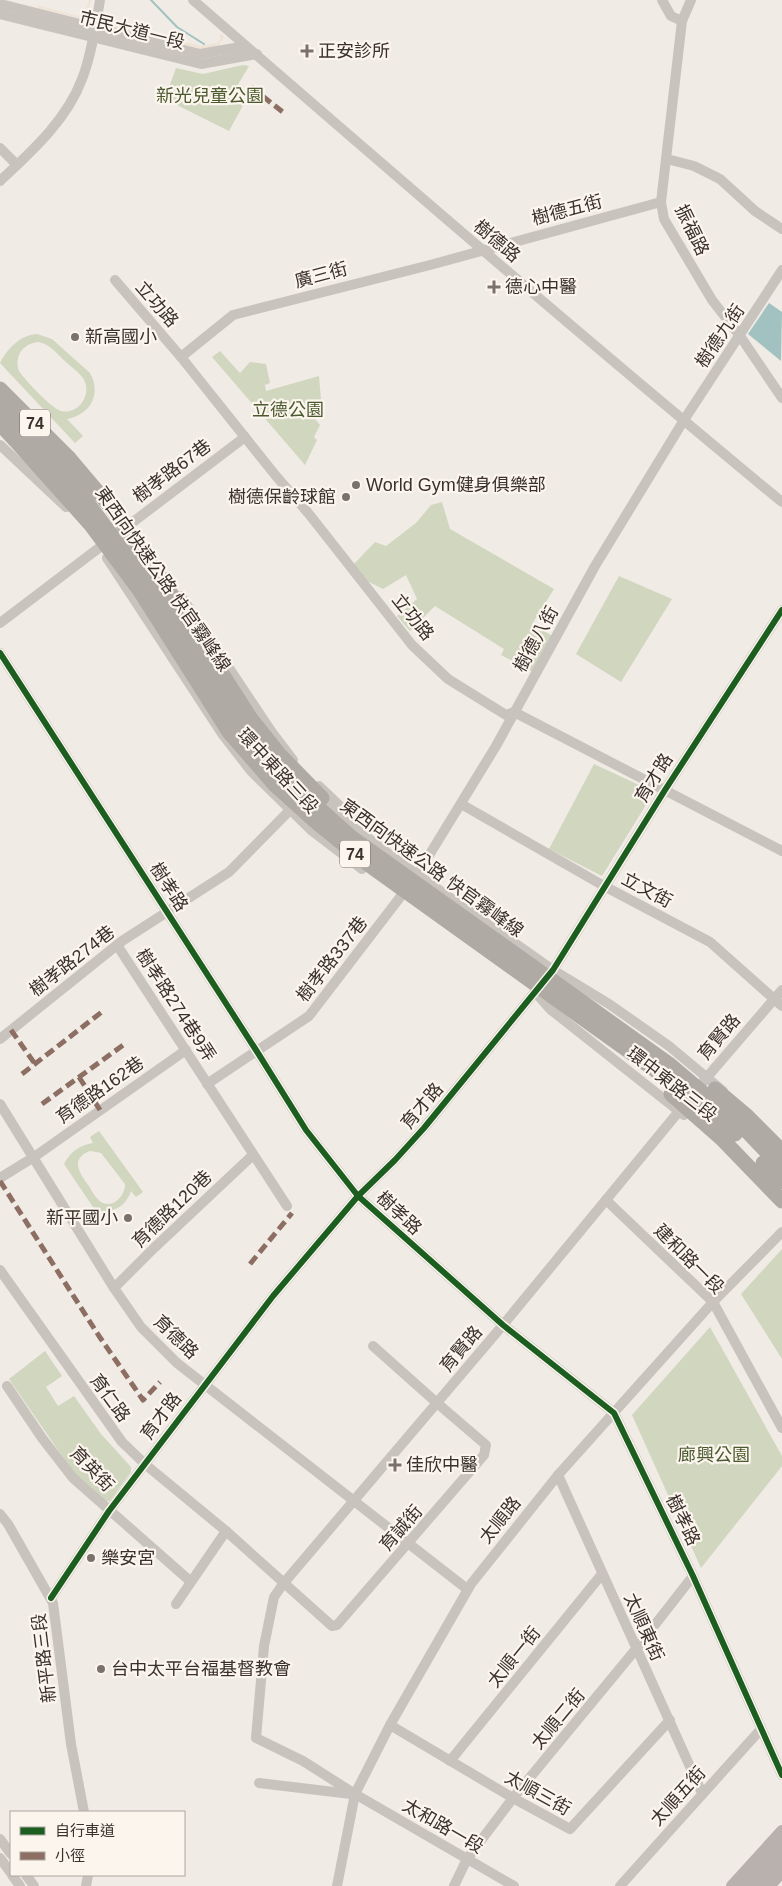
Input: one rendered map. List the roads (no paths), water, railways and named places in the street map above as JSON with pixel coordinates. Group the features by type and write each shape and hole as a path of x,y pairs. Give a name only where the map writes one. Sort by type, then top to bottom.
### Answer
{"highway":[{"name":"74","path":"0,389 69,458 118,517 161,578 251,719 279,754 324,800 351,837"},
{"name":"東西向快速公路 快官霧峰線","path":"0,407 71,481 100,519 149,585 239,724 269,760 351,837 598,1022 655,1070 705,1108 782,1182"},
{"name":"東西向快速公路 快官霧峰線","path":"0,424 91,525 140,591 228,732 275,785 316,822 369,865 598,1022 669,1064 742,1126 782,1168"},
{"path":"598,1022 654,1042 747,1116 782,1151"},
{"path":"598,1022 721,1138 782,1201"}],"main road":[{"path":"732,1886 782,1831"},
{"path":"744,1886 782,1845"},
{"path":"757,1886 782,1860"},
{"path":"769,1886 782,1872"}],"street":[{"path":"0,181 50,130 69,106 83,79 100,0"},
{"name":"樹德路","path":"193,0 481,250 782,502"},
{"path":"662,0 672,16 682,21"},
{"name":"振福路","path":"691,0 682,21 661,202 664,219 698,279 782,398"},
{"name":"市民大道一段","path":"0,4 201,64 257,54"},
{"name":"市民大道一段","path":"0,14 200,54 246,46"},
{"path":"0,148 17,165"},
{"path":"667,159 694,166 720,179 755,210 782,229"},
{"name":"樹德五街","path":"481,250 661,202"},
{"name":"廣三街","path":"181,357 233,315 430,265 481,250"},
{"name":"樹德九街","path":"684,420 782,270"},
{"name":"立功路","path":"115,280 310,514 412,645 448,678 506,715 514,712 782,852"},
{"name":"環中東路三段","path":"0,380 62,442 130,524 166,573 271,731 298,766 398,861"},
{"name":"環中東路三段","path":"0,397 82,481 120,531 248,720 274,754 307,789 417,875 553,970 608,1004 669,1046 782,1147"},
{"name":"樹德八街","path":"417,875 496,746 595,566 684,420"},
{"name":"環中東路三段","path":"0,435 100,547 223,736 251,771 290,810 311,830 401,896 535,992 652,1072 726,1133 782,1192"},
{"name":"樹孝路67巷","path":"0,623 245,437"},
{"name":"環中東路三段","path":"0,445 66,507"},
{"name":"育才路","path":"51,1598 109,1511 145,1462 273,1296 358,1196 424,1128 553,970 665,790 782,610"},
{"name":"樹孝路","path":"0,653 306,1130 358,1196 503,1325 614,1413 693,1576 782,1775"},
{"name":"立文街","path":"460,804 604,886 710,942 782,1006"},
{"name":"樹孝路274巷","path":"0,1039 117,945 229,872 290,810"},
{"name":"樹孝路337巷","path":"207,1084 309,1016 401,896"},
{"name":"樹孝路274巷9弄","path":"117,945 287,1206"},
{"name":"育賢路","path":"256,1738 264,1646 274,1598 283,1584 503,1325 705,1080 782,990"},
{"name":"環中東路三段","path":"535,992 550,1009 711,1136 782,1210"},
{"name":"育德路162巷","path":"0,1178 34,1157 186,1050"},
{"name":"環中東路三段","path":"705,1080 782,1158"},
{"name":"育德路","path":"0,1104 114,1288 141,1327 177,1363 467,1589"},
{"name":"育德路120巷","path":"114,1288 253,1155"},
{"name":"建和路一段","path":"606,1200 713,1302 782,1428"},
{"name":"太順路","path":"338,1886 355,1794 390,1725 467,1589 558,1475 713,1302 782,1232"},
{"name":"育仁路","path":"0,1270 122,1442 226,1531 283,1584"},
{"path":"373,1346 437,1403"},
{"name":"育英街","path":"7,1386 42,1438 73,1478 190,1582"},
{"name":"育誠街","path":"283,1584 332,1626 337,1625 484,1455 486,1445 437,1403"},
{"name":"太順東街","path":"558,1475 702,1793"},
{"name":"新平路三段","path":"0,1514 8,1524 51,1598 72,1748 84,1811"},
{"path":"176,1604 226,1531"},
{"name":"太順一街","path":"450,1761 602,1574"},
{"name":"太順二街","path":"454,1886 467,1859 513,1798 636,1649 693,1576"},
{"name":"太順三街","path":"390,1725 513,1798 570,1829 670,1720"},
{"name":"太順五街","path":"620,1886 760,1728"},
{"name":"太和路一段","path":"256,1738 303,1761 355,1794 514,1886"},
{"name":"太和路一段","path":"259,1783 355,1794"},
{"path":"0,1839 10,1853"},
{"path":"0,1858 10,1871"}],"water":[{"path":"769,303 782,312 781,361 748,334"}],"waterway":[{"path":"151,0 177,27 204,44"}],"place":[{"name":"正安診所","path":"307,51"},
{"name":"德心中醫","path":"494,287"},
{"name":"新高國小","path":"75,337"},
{"name":"World Gym健身俱樂部","path":"356,485"},
{"name":"樹德保齡球館","path":"346,497"},
{"name":"新平國小","path":"128,1218"},
{"name":"佳欣中醫","path":"395,1465"},
{"name":"樂安宮","path":"91,1558"},
{"name":"台中太平台福基督教會","path":"101,1669"}],"park label":[{"name":"新光兒童公園","path":"210,96"},
{"name":"立德公園","path":"288,410"},
{"name":"廊興公園","path":"714,1455"}]}
